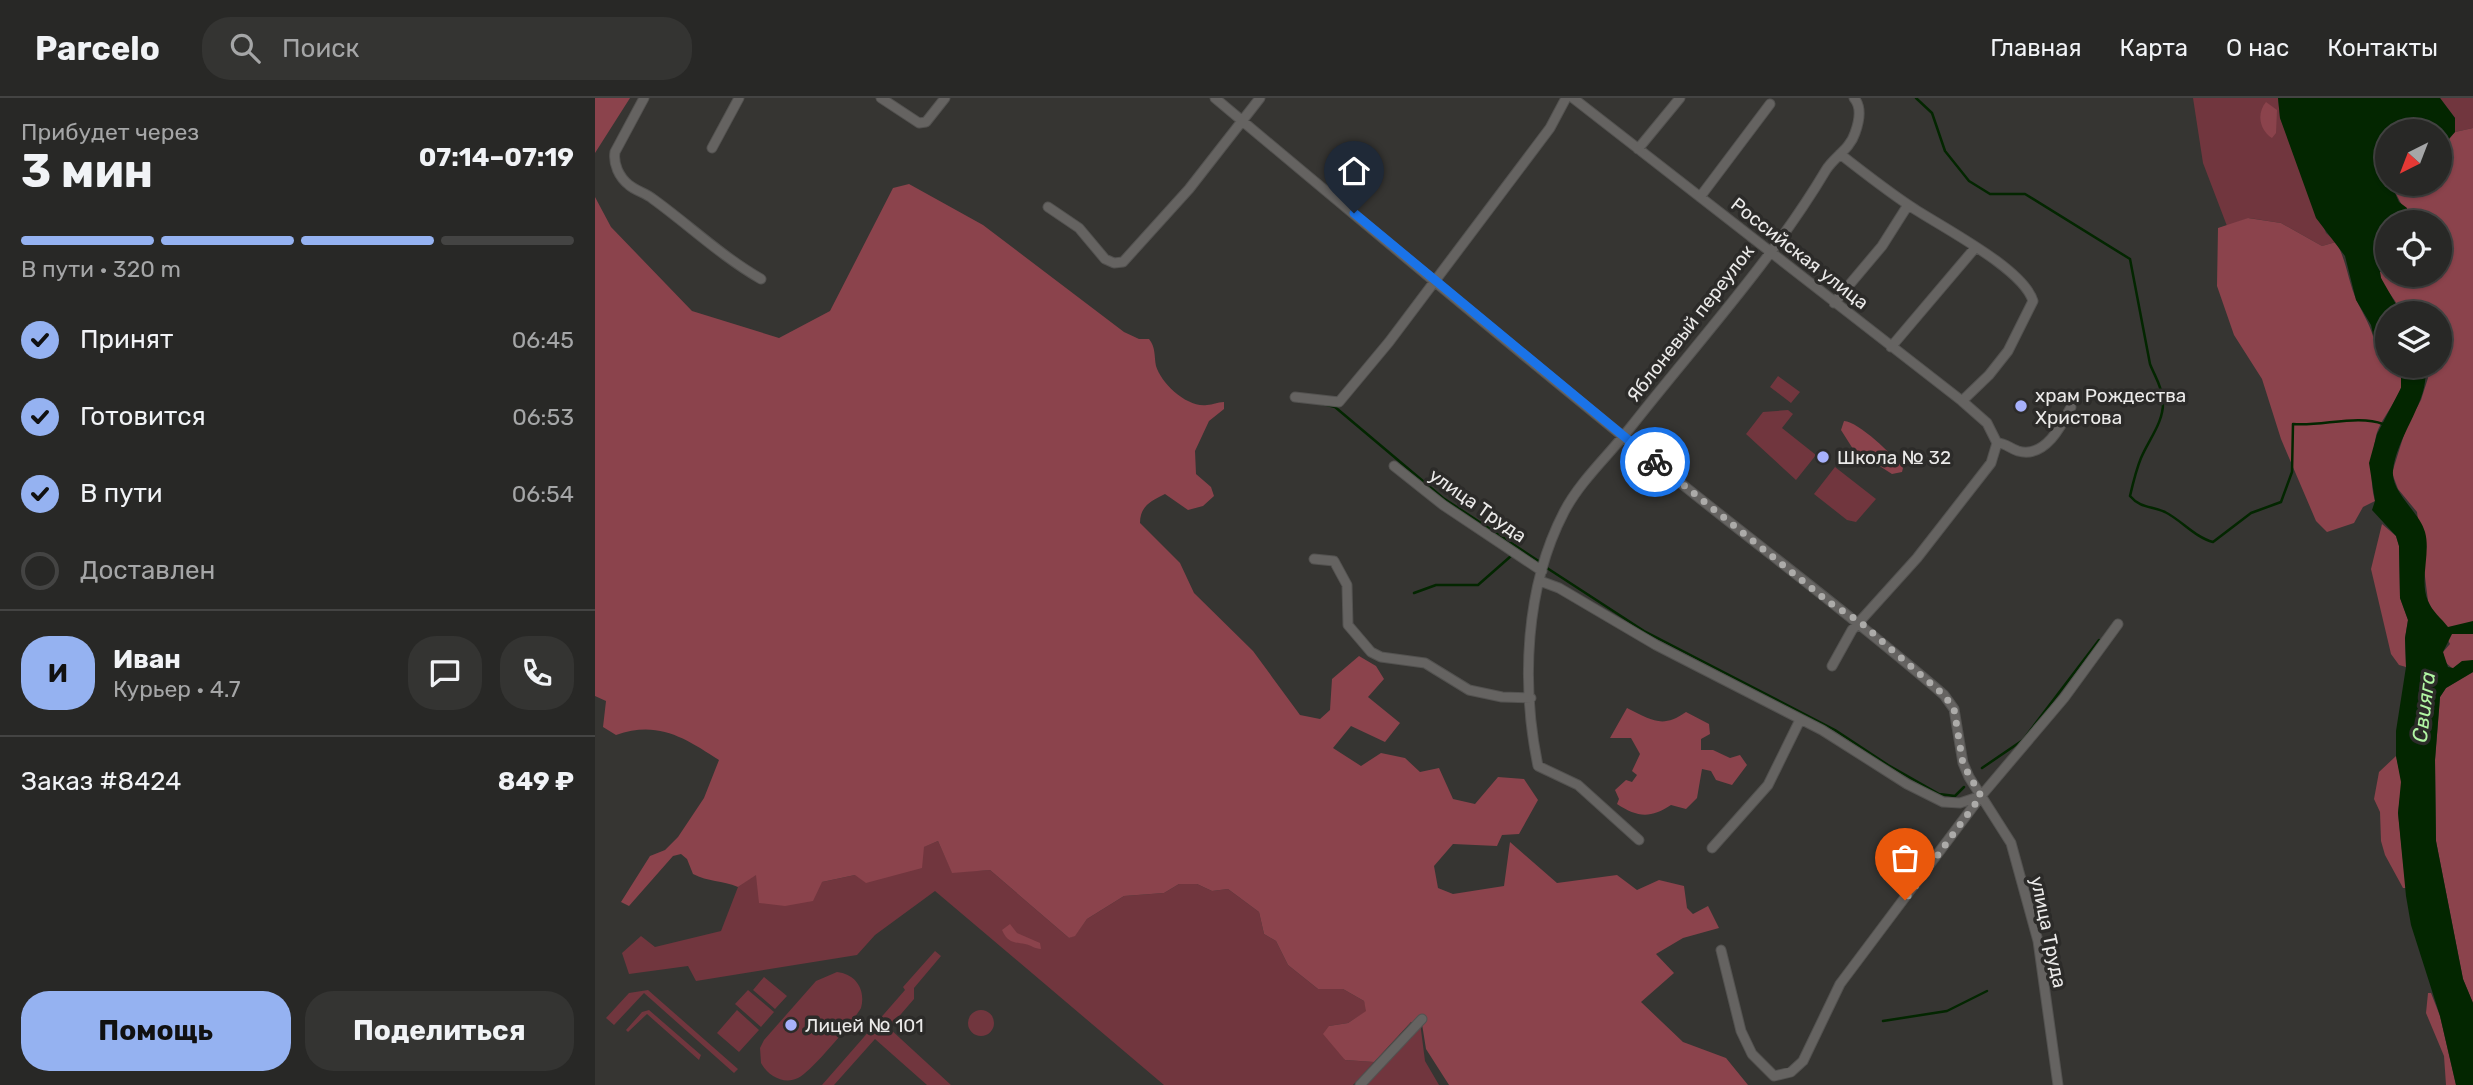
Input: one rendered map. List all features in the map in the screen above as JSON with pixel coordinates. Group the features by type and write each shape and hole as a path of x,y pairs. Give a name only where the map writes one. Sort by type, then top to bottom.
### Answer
{"street":[{"path":"644,98 615,152 614,161 618,172 629,185 652,198 725,257 761,279"},
{"path":"712,148 739,98"},
{"path":"881,98 919,123 926,122 945,98"},
{"path":"1215,98 1623,436 1830,603 1860,622"},
{"path":"1048,207 1079,228 1105,259 1114,263 1123,262 1189,189 1260,98"},
{"path":"1295,397 1339,402 1550,128 1566,98"},
{"name":"Российская улица","path":"1573,98 1962,401 1987,424 1997,443"},
{"path":"1638,149 1680,98"},
{"name":"Яблоневый переулок","path":"1640,840 1578,785 1538,766 1532,734 1529,633 1542,570 1565,510 1770,250 1828,166 1855,135 1859,108 1854,98"},
{"path":"1700,197 1770,104"},
{"path":"1840,154 1908,205 2003,264 2030,290 2033,302 2008,351 1989,375 1962,401"},
{"path":"1834,303 1882,246 1908,205"},
{"path":"1891,347 1975,248"},
{"path":"1832,666 1851,630 1917,558 1991,463 1997,443 2004,443 2021,452 2036,449 2064,425 2071,407"},
{"name":"улица Труда","path":"1394,466 1443,505 1542,570"},
{"path":"1314,559 1334,561 1346,585 1348,625 1371,652 1388,659 1425,663 1469,690 1502,697 1531,698"},
{"path":"1540,581 1559,588 1656,645 1822,730 1907,785 1943,802 1960,803 1981,796"},
{"name":"улица Труда","path":"1860,622 1944,695 1954,709 1963,764 2011,843 2033,923 2058,1085"},
{"path":"1721,950 1738,1021 1752,1054 1774,1076 1791,1072 1811,1048 1819,1024 1840,984 1981,796 2064,698 2118,624"},
{"path":"1713,848 1768,785 1800,720"},
{"path":"1360,1085 1422,1019"}],"shaded area":[{"path":"595,98 630,98 595,153"},
{"path":"2193,98 2278,98 2280,118 2326,233 2336,242 2322,246 2281,223 2249,218 2227,226 2203,163"},
{"path":"2440,98 2473,98 2473,128 2455,132 2455,118"},
{"path":"2266,102 2277,110 2276,133 2272,138 2265,131 2260,117"},
{"path":"2473,128 2473,670 2462,662 2453,669 2445,662 2443,652 2450,644 2428,601 2417,512 2398,489 2392,473 2407,425 2421,400 2428,378 2452,378 2452,301 2395,301 2386,287 2452,287 2452,210 2404,210 2397,196 2452,196 2452,136 2455,132"},
{"path":"909,184 983,225 1124,332 1139,339 1149,339 1154,349 1156,366 1163,380 1183,398 1199,405 1224,402 1224,409 1209,421 1195,451 1196,474 1211,487 1214,496 1203,506 1188,510 1165,494 1144,508 1140,523 1180,563 1194,593 1253,651 1300,715 1320,719 1330,710 1332,679 1359,656 1376,666 1384,679 1368,697 1400,723 1385,742 1351,726 1333,748 1361,766 1381,753 1405,758 1420,772 1439,768 1453,799 1475,804 1498,777 1524,779 1538,800 1519,834 1502,835 1497,846 1453,844 1434,866 1438,888 1453,894 1504,886 1510,842 1557,883 1617,875 1637,890 1659,880 1684,886 1687,908 1693,914 1708,906 1719,928 1683,938 1656,954 1674,973 1641,1002 1683,1042 1726,1058 1748,1085 1449,1085 1426,1049 1422,1024 1411,1022 1374,1062 1345,1060 1323,1034 1329,1026 1348,1023 1366,1011 1364,1001 1343,989 1318,989 1288,965 1276,941 1264,934 1259,912 1228,889 1212,891 1197,884 1179,884 1164,893 1124,896 1087,919 1075,936 1069,938 990,870 952,873 938,841 924,847 922,868 866,883 855,875 822,882 813,901 785,906 759,903 756,875 738,887 704,878 693,874 687,859 681,854 673,856 629,906 621,902 650,856 665,850 678,837 704,798 719,760 683,738 671,734 645,729 616,735 603,727 606,701 595,696 595,197 611,227 692,311 779,338 830,311 893,188"},
{"path":"2248,218 2281,223 2322,246 2336,242 2375,343 2375,378 2403,378 2399,393 2376,436 2372,468 2375,501 2363,507 2354,523 2327,532 2316,521 2281,439 2262,379 2234,335 2217,286 2218,228"},
{"path":"1778,376 1800,392 1791,403 1770,387"},
{"path":"1788,410 1793,414 1782,428 1816,455 1796,480 1746,434 1763,412"},
{"path":"1844,421 1858,427 1875,440 1903,468 1902,472 1892,474 1853,449 1841,430"},
{"path":"1835,467 1876,499 1856,522 1847,520 1814,494"},
{"path":"2382,524 2396,536 2399,546 2400,598 2408,620 2405,638 2406,667 2399,665 2391,654 2371,569"},
{"path":"2473,672 2473,1003 2463,979 2436,841 2435,760 2440,697 2446,688"},
{"path":"1627,708 1657,721 1670,720 1686,712 1709,724 1710,734 1701,739 1701,750 1713,750 1730,758 1740,755 1747,765 1732,785 1716,780 1711,771 1702,769 1697,798 1686,809 1671,805 1657,813 1644,815 1631,812 1617,804 1619,799 1615,790 1626,780 1632,782 1637,775 1632,771 1640,754 1631,738 1610,738"},
{"path":"2396,756 2402,782 2398,813 2406,888 2403,888 2385,855 2381,841 2380,812 2374,799 2379,772"},
{"path":"938,841 952,872 990,870 1069,938 1075,935 1087,919 1124,896 1164,893 1179,884 1197,884 1212,891 1228,889 1259,912 1264,934 1276,941 1288,965 1318,989 1343,989 1364,1001 1367,1011 1348,1023 1329,1026 1345,1060 1374,1062 1353,1085 1164,1085 935,891 875,935 857,955 696,981 688,966 629,974 622,953 641,936 655,947 721,931 738,887 756,874 822,882 855,875"},
{"path":"1010,924 1017,933 1040,943 1041,949 1009,940 1002,930"},
{"path":"935,951 941,956 914,988 914,999 889,1028 951,1085 927,1085 875,1039 834,1085 822,1085 905,990 903,987"},
{"path":"837,972 844,973 858,984 862,995 861,1008 831,1046 804,1074 793,1080 782,1080 772,1075 761,1063 760,1048 764,1040 816,981"},
{"path":"764,977 787,996 775,1009 753,990"},
{"path":"648,990 738,1069 734,1073 644,993 614,1025 606,1018 629,993"},
{"path":"748,990 774,1012 761,1027 735,1004"},
{"path":"2428,993 2431,993 2440,1016 2456,1085 2446,1085 2444,1056 2426,1013"},
{"path":"649,1010 701,1055 699,1060 647,1014 628,1032 626,1030 642,1012"},
{"path":"737,1010 759,1030 739,1052 717,1033"},
{"path":"981,1010 990,1014 994,1023 990,1032 981,1036 972,1032 968,1023 972,1014"},
{"path":"1420,1022 1425,1061 1439,1085 1360,1085"}],"water":[{"path":"2278,98 2440,98 2455,118 2455,132 2452,135 2452,119 2375,119 2375,196 2396,196 2407,210 2375,210 2375,287 2386,287 2394,301 2375,301 2375,343 2371,325 2356,300 2345,256 2316,218 2280,118"},
{"name":"Свияга","path":"2401,378 2425,378 2419,403 2400,444 2393,471 2396,487 2425,532 2425,584 2428,601 2448,627 2473,621 2473,634 2452,634 2443,652 2448,667 2453,668 2462,661 2473,660 2473,672 2446,688 2440,697 2435,760 2436,841 2463,979 2473,1003 2473,1085 2456,1085 2440,1016 2411,925 2406,896 2398,813 2401,782 2396,756 2396,731 2406,667 2405,638 2408,620 2400,598 2399,546 2396,536 2372,510 2375,501 2369,463 2377,434 2401,388"}],"waterway":[{"path":"1916,98 1932,113 1945,151 1969,181 1990,194 2025,194 2130,259 2150,364 2160,386 2163,401 2159,423 2141,458 2133,481 2130,496 2138,503 2165,512 2201,537 2213,542 2251,513 2281,502 2292,472 2293,424 2351,420 2383,424"},
{"path":"1323,404 1335,407 1443,498 1540,562"},
{"path":"1414,593 1436,585 1478,585 1511,556"},
{"path":"1547,568 1644,631 1835,730 1939,794 1955,796 1964,787"},
{"path":"1982,768 2023,740 2099,640"},
{"path":"1883,1021 1947,1011 1987,991"}],"way so far":[{"path":"1655,462 1830,603 1860,622 1944,695 1954,709 1963,764 1981,796 1905,900"}],"place":[{"name":"храм Рождества Христова","path":"2021,406"},
{"name":"Школа № 32","path":"1823,457"},
{"name":"Лицей № 101","path":"791,1025"}],"route":[{"path":"1354,213 1655,462"}]}
